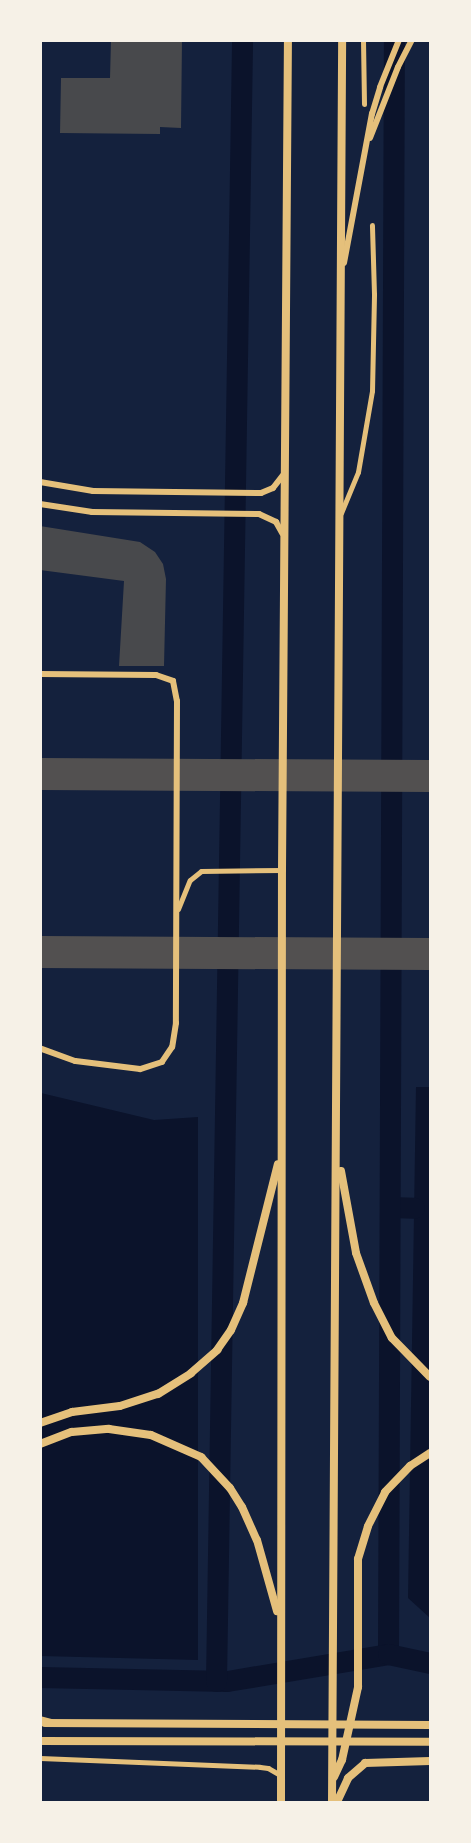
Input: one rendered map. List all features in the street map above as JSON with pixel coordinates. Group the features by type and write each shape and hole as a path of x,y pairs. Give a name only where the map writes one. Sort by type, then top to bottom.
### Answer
{"main road":[{"path":"281,1803 282,870 288,40"},
{"path":"334,1803 342,40"},
{"path":"337,1147 356,1253 378,1312 392,1338 430,1377"},
{"path":"40,1423 72,1412 120,1406 158,1394 217,1350 231,1330 243,1303 282,1149"},
{"path":"40,1444 72,1432 92,1429 152,1435 201,1457 230,1488 242,1507 257,1540 280,1626"},
{"path":"333,1780 342,1760 358,1687 358,1559 368,1526 385,1492 410,1466 430,1453"},
{"path":"40,1722 430,1725"},
{"path":"40,1741 430,1742"},
{"path":"334,1803 348,1778 365,1763 430,1761"}],"street":[{"path":"363,40 364,104"},
{"path":"340,284 363,158 380,87 399,40"},
{"path":"363,158 383,103 412,40"},
{"path":"339,517 358,472 372,391 374,294 372,225"},
{"path":"40,482 93,491 261,493 273,488 285,471"},
{"path":"40,504 92,512 267,515 276,522 284,538"},
{"path":"40,674 156,675 173,681 177,701 176,1023 172,1047 162,1062 148,1068 129,1068 75,1061 40,1048"},
{"path":"176,917 189,880 201,872 212,869 282,870"},
{"path":"40,1758 260,1767 268,1768 280,1775"}],"water":[{"path":"416,1087 430,1087 430,1618 408,1598"},
{"path":"41,1093 154,1120 198,1117 198,1660 41,1656"}],"building":[{"path":"111,40 182,40 181,128 160,127 160,134 60,133 61,78 110,78"},
{"path":"40,526 140,542 155,552 163,564 166,579 164,666 119,666 124,581 40,570"}],"waterway":[{"path":"216,1681 242,40"},
{"path":"388,1654 394,40"},
{"path":"390,1207 414,1208"},
{"path":"40,1677 227,1681 388,1654 430,1663"}],"taxiway":[{"path":"40,774 430,776"},
{"path":"40,952 430,954"}]}
